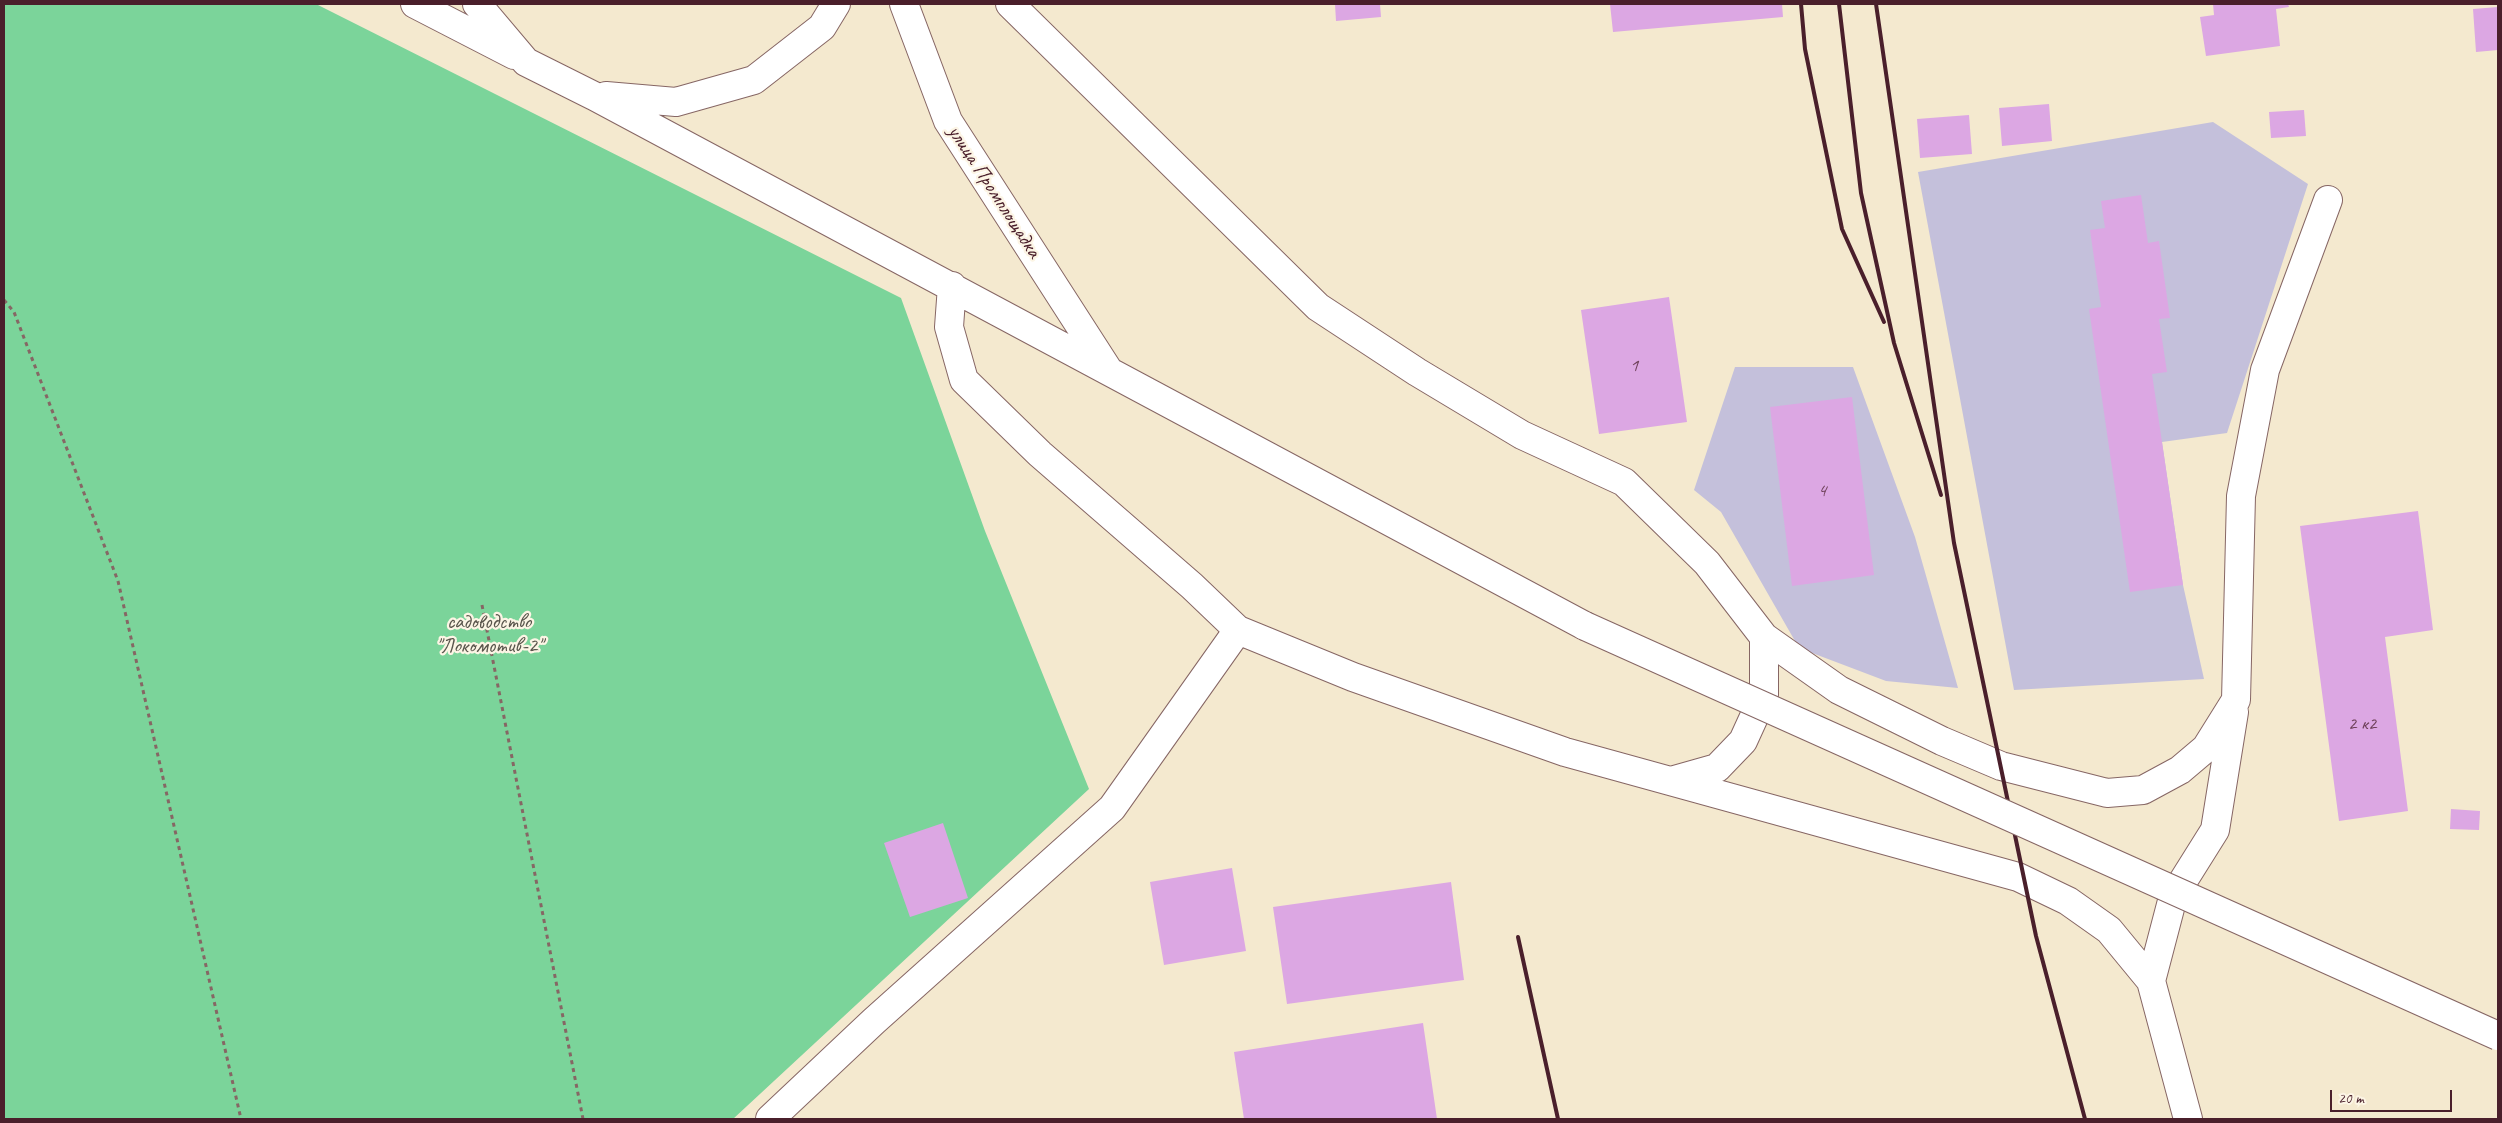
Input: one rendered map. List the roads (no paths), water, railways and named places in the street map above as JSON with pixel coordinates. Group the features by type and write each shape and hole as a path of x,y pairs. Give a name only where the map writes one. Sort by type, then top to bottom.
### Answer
{"street":[{"path":"415,4 594,96 952,286 1586,626 2498,1036"},
{"path":"477,4 526,62"},
{"path":"594,96 676,102 754,80 822,27 836,4"},
{"name":"улица Промплощадка","path":"904,4 948,121 1108,369"},
{"path":"1010,4 1318,307 1417,372 1522,435 1624,482 1707,563 1764,637 1839,690 1942,741 2001,766 2107,793 2143,790 2180,770 2206,748 2236,700"},
{"path":"2151,981 2173,897 2216,830 2236,700 2241,496 2265,370 2328,200"},
{"path":"952,286 949,327 964,380 1040,454 1192,586 1238,630 1353,677 1565,752 2025,880 2068,901 2109,930 2151,981 2188,1119"},
{"path":"770,1119 874,1021 1112,808 1238,630"},
{"path":"1671,781 1717,768 1743,741 1764,695 1764,637"}],"railway":[{"path":"1801,4 1805,49 1842,229 1884,322"},
{"path":"1839,4 1861,193 1894,343 1941,495"},
{"path":"1876,4 1954,543 2036,936 2085,1119"},
{"path":"1518,937 1558,1119"}],"park label":[{"name":"садоводство \"Локомотив-2\"","path":"489,634"}]}
